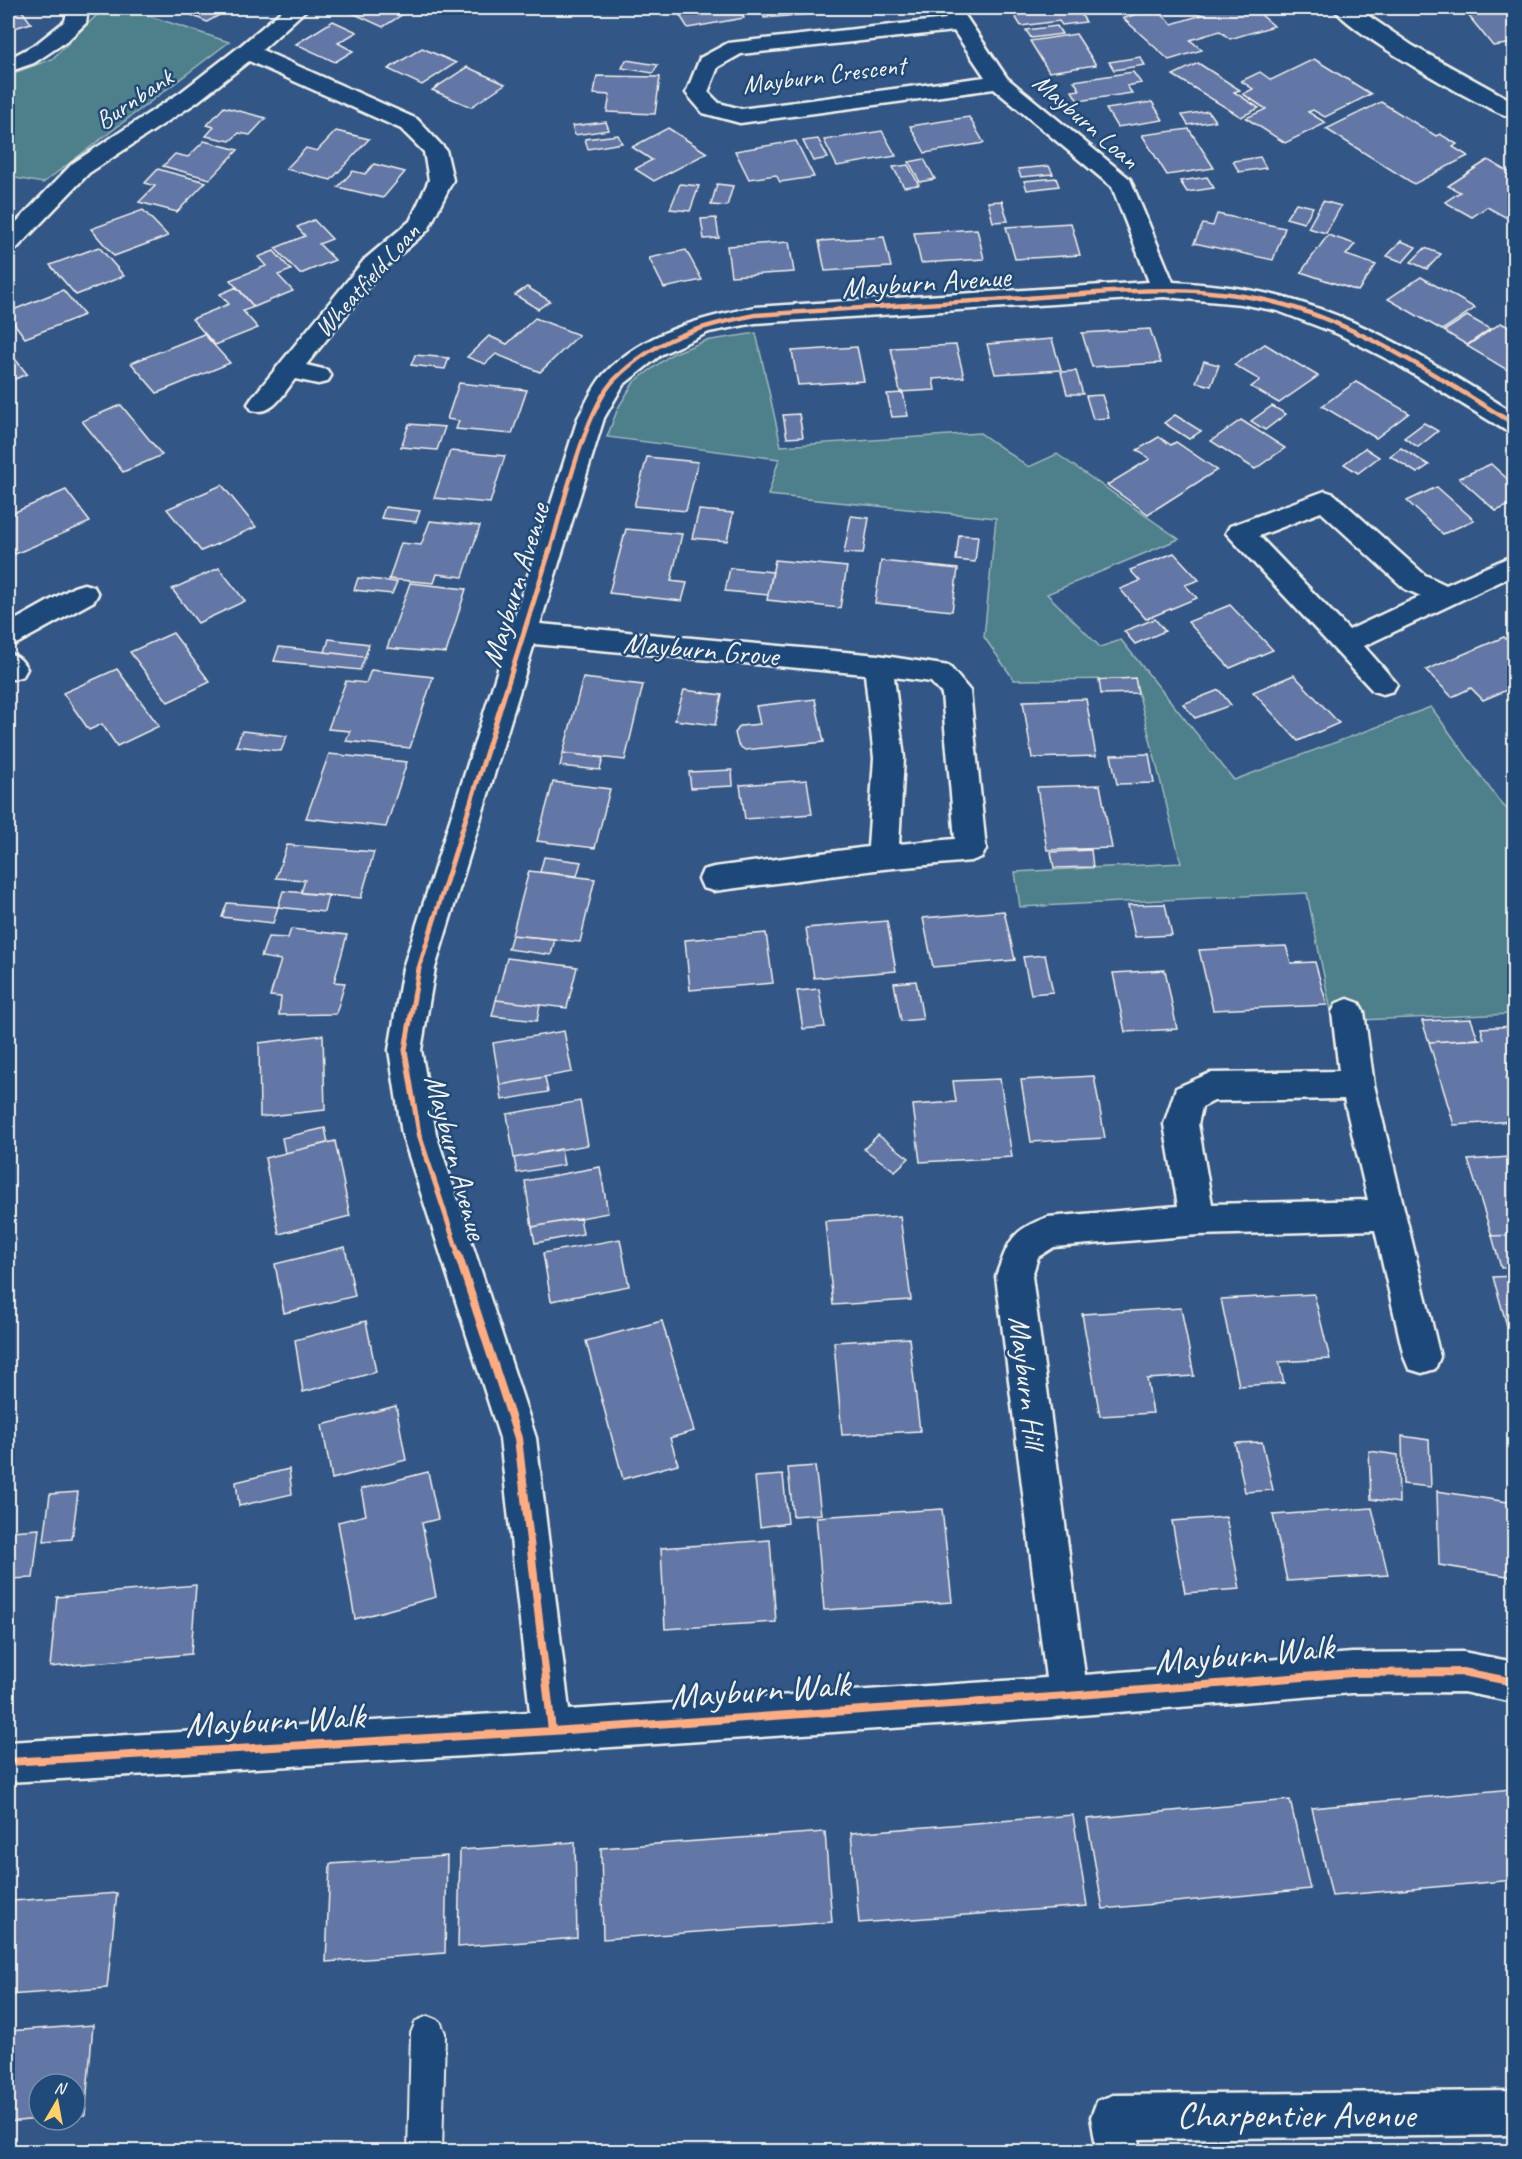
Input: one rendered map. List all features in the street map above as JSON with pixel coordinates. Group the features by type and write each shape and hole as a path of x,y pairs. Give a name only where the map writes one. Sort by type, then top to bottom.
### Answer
{"street":[{"path":"8,66 26,61 52,43 75,23 78,8"},
{"name":"Burnbank","path":"8,244 81,168 189,97 248,52 297,8"},
{"path":"1344,8 1362,22 1457,80 1515,111"},
{"name":"Mayburn Loan","path":"954,16 999,82 1122,184 1164,289"},
{"name":"Mayburn Crescent","path":"954,16 736,48 708,63 697,93 711,108 740,116 999,82"},
{"name":"Wheatfield Loan","path":"248,52 409,123 435,150 441,180 420,225 374,264 261,404"},
{"name":"Mayburn Avenue","path":"552,1731 518,1438 419,1134 405,1050 419,968 591,418 613,380 653,348 702,326 755,315 1164,289 1222,294 1286,306 1348,328 1396,352 1515,424"},
{"name":"Wheatfield Loan","path":"289,369 318,376"},
{"path":"1383,684 1240,533 1325,500 1415,582 1446,596"},
{"path":"1346,643 1515,564"},
{"path":"8,636 84,594"},
{"name":"Mayburn Grove","path":"524,633 878,665 939,673 956,691 971,849 883,857 714,879"},
{"path":"878,665 889,758 883,857"},
{"path":"1348,1012 1357,1085 1422,1357"},
{"path":"1198,1220 1181,1124 1188,1098 1210,1087 1357,1085"},
{"name":"Mayburn Hill","path":"1068,1696 1014,1276 1024,1247 1048,1232 1198,1220 1389,1214"},
{"name":"Mayburn Walk","path":"8,1762 552,1731 1068,1696 1352,1673 1464,1672 1515,1682"},
{"name":"Charpentier Avenue","path":"1119,2151 1113,2117 1515,2113"}],"lane":[{"path":"425,2151 428,2033"}],"green space":[{"path":"104,8 125,8 229,42 43,183 10,177 8,180 8,75 52,59"},
{"path":"756,333 781,446 980,433 1029,467 1057,454 1179,539 1047,594 1100,647 1121,640 1234,780 1431,707 1499,801 1514,816 1514,1014 1333,1021 1307,893 1020,907 1015,872 1181,863 1135,679 1014,680 984,637 996,518 768,495 779,459 607,437 618,408 634,382 672,354 705,341"}],"building":[{"path":"8,8 20,8 31,23 8,30"},
{"path":"175,8 232,8 207,22"},
{"path":"357,8 400,8 408,11 383,27 350,12"},
{"path":"675,8 738,8 744,18 688,28"},
{"path":"762,8 824,8 825,13 764,18"},
{"path":"1010,8 1077,8 1086,22 1062,25 1059,21 1021,26"},
{"path":"1193,8 1253,8 1274,26 1230,39 1220,31 1190,40 1202,50 1169,60 1123,18 1156,9 1172,24 1202,15"},
{"path":"1514,8 1514,43 1493,46 1468,15"},
{"path":"333,21 357,32 338,43 353,51 335,62 296,44"},
{"path":"1057,26 1062,34 1031,38 1026,30"},
{"path":"1076,34 1096,65 1049,72 1030,41"},
{"path":"422,48 456,63 422,85 388,69"},
{"path":"1140,57 1145,65 1114,70 1109,62"},
{"path":"1314,59 1371,94 1325,117 1313,110 1308,112 1326,123 1285,143 1246,118 1266,109 1243,94 1253,89 1241,81 1260,72 1271,80"},
{"path":"626,60 658,65 653,73 622,68"},
{"path":"1198,63 1240,90 1234,92 1259,108 1241,117 1173,75"},
{"path":"467,67 505,84 471,107 432,90"},
{"path":"1133,72 1141,83 1127,86 1132,93 1078,101 1072,91 1080,90 1074,81"},
{"path":"597,76 660,77 655,114 607,112 610,95 594,94"},
{"path":"1152,102 1163,120 1117,127 1106,109"},
{"path":"1381,102 1436,136 1440,134 1457,144 1453,147 1468,156 1414,184 1326,129"},
{"path":"224,107 266,118 250,135 239,133 230,141 206,136 214,127 207,125"},
{"path":"1208,111 1215,121 1188,125 1182,115"},
{"path":"969,117 984,143 925,153 910,126"},
{"path":"606,122 609,130 575,135 572,126"},
{"path":"668,128 707,153 654,181 635,169 652,160 632,147"},
{"path":"1189,129 1214,168 1167,175 1142,135"},
{"path":"336,131 369,139 331,180 286,169 306,148 317,151"},
{"path":"882,131 896,156 837,166 824,140"},
{"path":"618,135 622,143 588,149 585,139"},
{"path":"818,139 828,158 813,161 803,141"},
{"path":"204,141 238,150 210,179 163,166 175,154 188,157"},
{"path":"796,141 814,177 780,182 776,175 749,179 735,151"},
{"path":"1260,157 1266,168 1239,172 1233,161"},
{"path":"924,159 935,179 920,182 909,162"},
{"path":"1488,160 1514,175 1514,214 1507,218 1487,207 1472,217 1445,202 1460,192 1448,186"},
{"path":"374,164 405,172 383,198 338,187 353,171 365,174"},
{"path":"908,165 919,185 904,187 893,167"},
{"path":"1049,166 1053,174 1021,177 1018,169"},
{"path":"158,169 206,182 177,212 139,202 155,186 145,183"},
{"path":"1207,177 1214,188 1187,192 1180,181"},
{"path":"1056,178 1059,186 1027,190 1024,181"},
{"path":"680,184 699,186 690,211 670,209"},
{"path":"717,184 733,186 727,206 711,205"},
{"path":"1002,201 1008,221 993,222 988,202"},
{"path":"1323,201 1341,206 1326,233 1308,228"},
{"path":"1296,203 1313,207 1304,223 1286,218"},
{"path":"143,210 168,236 114,256 91,229"},
{"path":"1217,214 1285,228 1273,260 1194,243 1203,224 1213,226"},
{"path":"716,218 719,238 704,239 701,219"},
{"path":"314,220 332,239 319,244 335,260 300,274 275,248 305,236 297,227"},
{"path":"1071,223 1080,255 1015,259 1006,227"},
{"path":"977,229 984,259 921,263 914,233"},
{"path":"1328,235 1355,244 1346,255 1376,265 1358,291 1301,272"},
{"path":"884,237 891,267 825,271 819,241"},
{"path":"1401,241 1416,247 1403,262 1387,256"},
{"path":"789,242 794,272 731,276 727,246"},
{"path":"99,247 124,276 76,295 50,265"},
{"path":"1425,248 1441,254 1427,269 1411,262"},
{"path":"686,250 702,280 664,288 649,258"},
{"path":"274,251 291,270 278,275 293,291 254,307 230,280 266,266 258,257"},
{"path":"1421,277 1475,308 1442,330 1388,299"},
{"path":"237,287 254,307 243,311 258,328 215,345 192,319 229,304 220,294"},
{"path":"527,287 550,301 538,309 515,295"},
{"path":"63,290 84,315 25,338 8,312"},
{"path":"1467,316 1490,329 1467,345 1444,331"},
{"path":"535,318 579,335 540,372 496,354 485,364 467,357 489,336 507,344"},
{"path":"1501,323 1514,330 1514,374 1467,346"},
{"path":"1150,329 1161,363 1092,367 1082,333"},
{"path":"204,334 230,363 157,393 131,363"},
{"path":"1052,339 1061,370 995,374 987,344"},
{"path":"1265,344 1318,376 1279,403 1251,387 1260,380 1234,365"},
{"path":"956,345 964,377 933,379 935,390 900,392 891,348"},
{"path":"857,347 864,381 798,385 792,351"},
{"path":"8,350 27,374 8,382"},
{"path":"415,355 449,358 445,369 411,365"},
{"path":"1204,361 1219,365 1211,386 1196,382"},
{"path":"1076,371 1083,394 1067,394 1061,372"},
{"path":"1356,382 1409,413 1376,438 1322,406"},
{"path":"459,383 527,390 512,434 456,429 459,421 447,419"},
{"path":"903,393 908,416 892,417 887,394"},
{"path":"1102,395 1109,418 1093,419 1086,396"},
{"path":"121,405 162,455 123,472 82,421"},
{"path":"1272,406 1286,414 1265,430 1251,421"},
{"path":"799,414 803,437 787,438 783,415"},
{"path":"1175,415 1201,431 1189,439 1164,423"},
{"path":"1241,420 1285,448 1255,469 1211,441"},
{"path":"1424,423 1438,431 1418,447 1404,438"},
{"path":"409,424 445,427 437,450 401,447"},
{"path":"1159,437 1171,445 1176,442 1217,470 1148,514 1107,485 1150,459 1137,450"},
{"path":"1365,448 1379,457 1358,473 1344,464"},
{"path":"1401,448 1429,465 1417,473 1390,456"},
{"path":"450,451 505,456 490,503 434,498"},
{"path":"647,457 698,462 686,511 634,506"},
{"path":"1491,464 1514,485 1514,503 1496,511 1459,478"},
{"path":"222,485 256,527 201,551 167,509"},
{"path":"1437,487 1474,520 1443,534 1407,501"},
{"path":"66,490 90,522 15,554 8,543 8,515"},
{"path":"385,507 420,511 416,522 381,518"},
{"path":"699,510 733,513 727,541 692,538"},
{"path":"851,516 869,518 863,554 844,553"},
{"path":"430,521 480,526 463,577 437,574 434,583 389,579 401,543 421,545"},
{"path":"626,529 682,534 671,581 687,583 682,601 609,593"},
{"path":"959,535 978,536 975,562 956,560"},
{"path":"1174,553 1199,580 1185,585 1197,598 1146,619 1120,589 1140,581 1130,570"},
{"path":"775,560 847,567 840,608 767,600"},
{"path":"881,561 958,569 952,611 875,603"},
{"path":"219,568 245,601 198,623 172,589"},
{"path":"730,568 773,572 768,595 725,591"},
{"path":"358,578 397,582 392,594 354,590"},
{"path":"410,583 466,589 446,653 387,648"},
{"path":"1230,605 1273,650 1230,668 1188,622"},
{"path":"1155,619 1165,631 1135,644 1124,631"},
{"path":"173,633 210,682 168,702 130,652"},
{"path":"1504,637 1514,647 1514,687 1483,700 1471,688 1452,697 1426,670"},
{"path":"329,639 369,644 365,657 325,652"},
{"path":"279,647 365,657 360,670 274,661"},
{"path":"117,669 159,726 117,746 102,724 89,730 63,693"},
{"path":"371,670 433,677 410,748 346,741 350,731 328,729 346,681 366,683"},
{"path":"1294,675 1339,723 1298,741 1253,692"},
{"path":"583,678 643,685 625,760 563,753"},
{"path":"1135,678 1138,693 1101,694 1099,680"},
{"path":"684,690 722,695 715,725 675,720"},
{"path":"1219,690 1231,705 1195,718 1183,704"},
{"path":"815,699 824,742 745,750 738,745 735,733 740,726 760,724 756,706"},
{"path":"1086,699 1096,756 1032,758 1023,701"},
{"path":"242,731 287,736 281,751 236,746"},
{"path":"563,753 603,758 600,770 560,766"},
{"path":"329,754 407,762 386,827 306,818"},
{"path":"1149,754 1154,783 1117,784 1111,755"},
{"path":"732,770 733,786 691,788 689,772"},
{"path":"807,780 812,814 745,819 740,785"},
{"path":"553,782 610,789 595,848 537,841"},
{"path":"1100,785 1112,848 1047,850 1037,787"},
{"path":"287,845 374,852 361,898 301,893 305,880 276,878"},
{"path":"1091,850 1093,867 1054,868 1051,852"},
{"path":"544,857 581,862 577,876 540,872"},
{"path":"529,871 595,879 580,942 512,935"},
{"path":"283,891 328,895 324,912 278,907"},
{"path":"227,903 278,907 273,923 222,917"},
{"path":"1165,904 1172,935 1135,937 1128,905"},
{"path":"1004,911 1015,960 933,967 923,918"},
{"path":"887,921 896,971 814,978 806,928"},
{"path":"291,929 347,935 334,982 345,983 336,1014 279,1015 281,997 270,996 281,960 261,957 268,937 288,938"},
{"path":"766,933 773,983 690,990 685,940"},
{"path":"512,935 555,939 551,955 508,949"},
{"path":"1286,946 1291,963 1315,962 1327,1005 1213,1010 1199,950"},
{"path":"1045,955 1053,992 1031,994 1023,957"},
{"path":"507,958 577,967 567,1008 496,1000"},
{"path":"1165,970 1177,1029 1125,1032 1113,973"},
{"path":"916,981 923,1019 901,1021 894,983"},
{"path":"819,989 825,1027 803,1029 797,991"},
{"path":"496,1000 540,1005 537,1021 492,1016"},
{"path":"1471,1019 1478,1039 1429,1042 1422,1021"},
{"path":"1514,1026 1514,1077 1506,1078 1514,1104 1514,1121 1454,1125 1429,1042 1484,1039 1481,1028"},
{"path":"564,1031 572,1072 500,1085 493,1043"},
{"path":"323,1035 325,1110 260,1117 259,1043"},
{"path":"1094,1076 1105,1138 1031,1142 1021,1080"},
{"path":"545,1077 548,1092 502,1100 500,1085"},
{"path":"1000,1079 1012,1157 920,1162 913,1105 956,1102 953,1081"},
{"path":"580,1101 588,1145 514,1158 507,1114"},
{"path":"325,1128 328,1143 285,1153 282,1138"},
{"path":"878,1135 909,1158 895,1171 864,1149"},
{"path":"335,1141 350,1216 279,1234 265,1158"},
{"path":"561,1149 564,1165 517,1173 514,1158"},
{"path":"1514,1157 1514,1235 1492,1236 1468,1160"},
{"path":"600,1167 608,1213 532,1227 525,1181"},
{"path":"900,1216 911,1300 833,1305 825,1221"},
{"path":"580,1218 583,1234 535,1243 532,1227"},
{"path":"1514,1235 1514,1267 1501,1268 1492,1236"},
{"path":"620,1239 629,1286 551,1301 543,1253"},
{"path":"345,1247 355,1296 284,1313 275,1264"},
{"path":"1514,1276 1514,1350 1493,1277"},
{"path":"1314,1294 1330,1359 1279,1362 1284,1383 1239,1386 1221,1299"},
{"path":"1181,1308 1194,1376 1147,1379 1153,1413 1100,1416 1082,1314"},
{"path":"366,1321 376,1372 303,1392 295,1340"},
{"path":"662,1321 694,1431 670,1438 678,1464 623,1479 586,1341"},
{"path":"909,1338 920,1431 842,1435 834,1342"},
{"path":"396,1406 406,1460 332,1479 322,1425"},
{"path":"1402,1436 1429,1440 1431,1487 1403,1484"},
{"path":"1262,1442 1273,1490 1245,1492 1235,1443"},
{"path":"1369,1451 1398,1455 1399,1503 1371,1499"},
{"path":"815,1466 821,1514 793,1516 788,1468"},
{"path":"289,1469 292,1494 239,1506 236,1482"},
{"path":"428,1472 438,1519 422,1523 436,1597 355,1619 338,1522 366,1515 361,1489"},
{"path":"783,1475 788,1523 760,1527 755,1477"},
{"path":"1437,1491 1514,1503 1514,1577 1439,1565"},
{"path":"78,1492 72,1539 44,1541 50,1494"},
{"path":"1372,1508 1388,1575 1287,1581 1273,1515"},
{"path":"942,1509 952,1602 824,1610 816,1517"},
{"path":"1226,1517 1240,1589 1185,1593 1172,1521"},
{"path":"39,1529 33,1578 8,1579 11,1531"},
{"path":"770,1540 776,1622 665,1629 661,1548"},
{"path":"196,1585 191,1654 50,1667 57,1597"},
{"path":"1512,1789 1514,1796 1514,1880 1332,1896 1312,1808"},
{"path":"1290,1800 1310,1889 1103,1909 1087,1819"},
{"path":"1073,1815 1087,1906 859,1923 851,1833"},
{"path":"825,1832 832,1922 603,1939 601,1848"},
{"path":"575,1842 577,1938 458,1947 460,1850"},
{"path":"447,1856 445,1953 326,1962 330,1864"},
{"path":"117,1893 107,1988 8,1995 8,1947 13,1901"},
{"path":"93,2025 87,2092 87,2072 27,2072 27,2120 8,2122 8,2031"}],"cycle path":[{"path":"552,1731 518,1438 419,1134 405,1050 419,968 591,418 613,380 653,348 702,326 755,315 1164,289 1257,299 1318,316 1376,342 1514,424"},
{"path":"8,1762 552,1731 1068,1696 1352,1673 1463,1672 1514,1682"}]}
